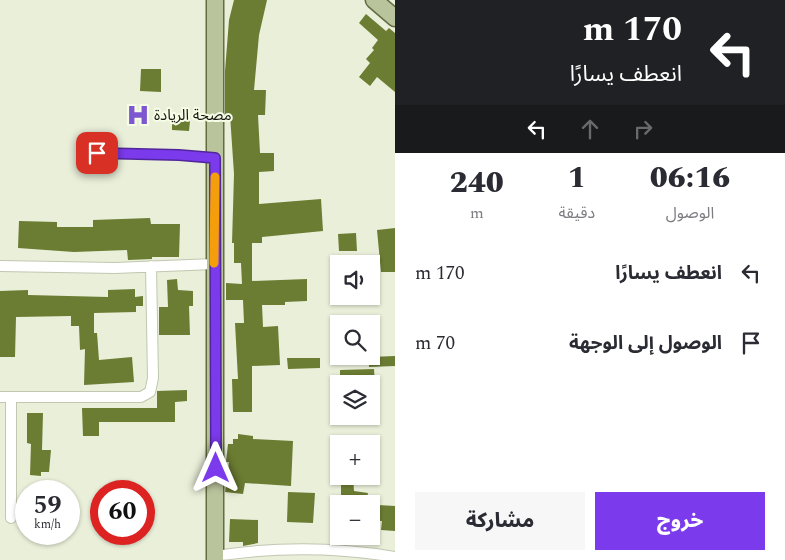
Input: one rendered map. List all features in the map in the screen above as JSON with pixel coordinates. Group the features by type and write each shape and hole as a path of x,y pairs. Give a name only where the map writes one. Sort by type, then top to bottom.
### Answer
{"main road":[{"path":"215,0 215,558"},
{"path":"374,0 395,18"}],"street":[{"path":"0,266 214,264"},
{"path":"0,398 141,397 150,392 153,369 151,266"},
{"path":"11,397 11,518"},
{"path":"215,558 247,551 274,550 337,551 395,557"}],"lane":[{"path":"97,153 215,158"}],"building":[{"path":"234,0 267,0 259,35 254,90 266,90 265,115 258,115 260,153 274,153 274,171 259,172 259,204 321,199 323,231 262,237 262,243 252,243 252,281 307,279 307,301 285,302 285,305 262,305 263,327 278,326 280,365 252,366 252,412 233,412 232,379 238,379 235,323 244,323 243,300 226,300 226,283 242,284 241,263 234,263 234,243 232,243 234,174 230,115 225,115 225,71 229,20"},
{"path":"366,14 386,31 389,28 395,33 395,92 377,77 370,86 359,77 370,63 366,59 374,50 372,48 378,40 359,23"},
{"path":"141,69 161,69 161,92 140,91"},
{"path":"172,121 190,121 189,131 172,130"},
{"path":"150,218 151,224 180,224 179,257 152,257 152,259 128,260 127,250 74,252 18,248 19,221 57,222 57,227 93,227 93,220"},
{"path":"395,228 395,272 381,272 377,230"},
{"path":"356,233 357,251 339,251 338,234"},
{"path":"177,279 178,290 193,291 193,306 189,306 190,335 159,335 159,307 168,307 167,280"},
{"path":"135,289 135,297 143,296 143,306 136,306 136,312 94,313 94,333 97,333 99,360 132,357 134,382 84,385 85,349 80,350 79,326 71,326 71,316 16,317 15,357 0,357 0,291 28,290 28,295 108,297 108,290"},
{"path":"395,356 395,366 369,367 369,365 380,365 380,357"},
{"path":"287,358 320,358 320,368 288,369"},
{"path":"374,369 374,375 340,375 340,370"},
{"path":"187,390 187,401 175,402 175,422 99,422 99,436 83,436 82,408 157,408 157,391"},
{"path":"27,413 43,413 42,450 51,450 49,472 41,472 41,476 30,475 31,444 27,443"},
{"path":"238,434 253,436 253,439 293,441 291,486 245,483 243,494 225,492 229,462 226,462 228,444 233,444 233,439 238,439"},
{"path":"341,485 354,485 354,491 368,493 368,495 341,495"},
{"path":"288,492 315,493 313,523 287,522"},
{"path":"380,505 395,506 395,531 381,530 382,521 380,521"},
{"path":"230,519 258,520 258,543 243,546 243,542 229,542"}],"slow traffic":[{"path":"214,263 215,177"}],"place":[{"name":"مصحة الريادة","path":"138,115"}],"route":[{"path":"97,153 215,158 216,468"}]}
